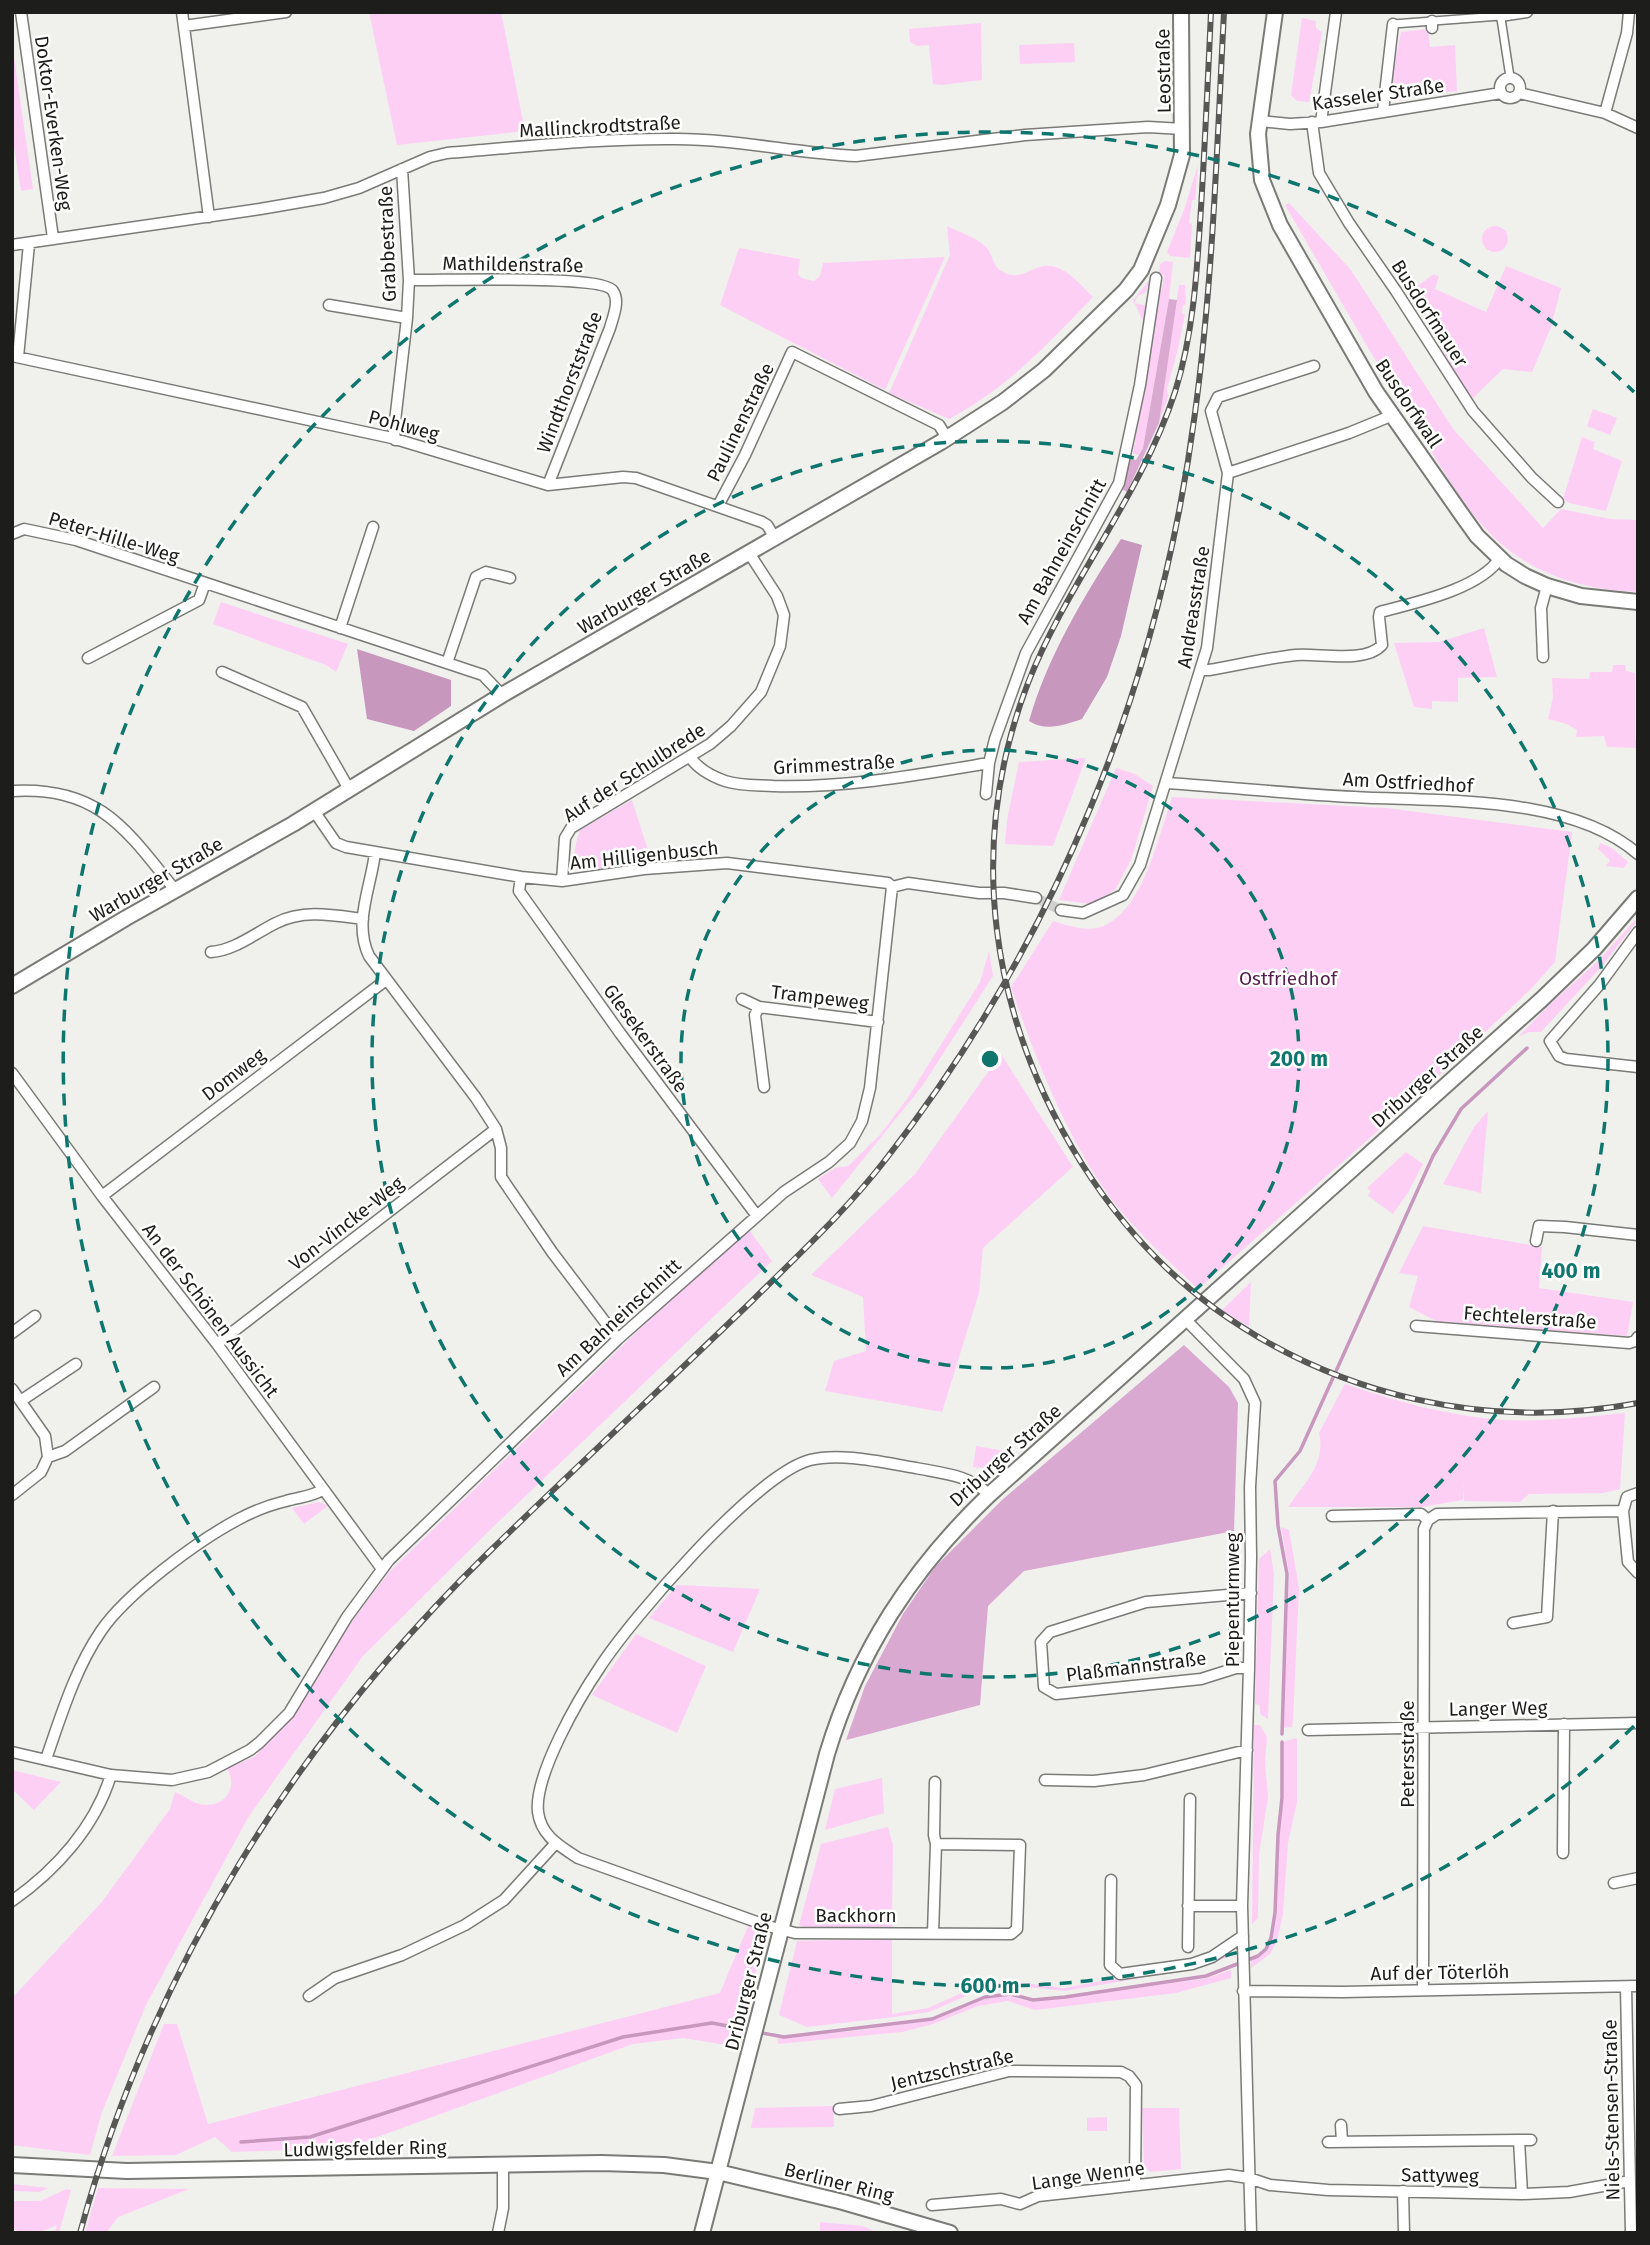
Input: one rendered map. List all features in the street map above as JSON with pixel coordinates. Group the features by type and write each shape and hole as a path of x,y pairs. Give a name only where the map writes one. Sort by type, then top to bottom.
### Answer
{"main road":[{"name":"Leostraße","path":"1181,12 1183,129"},
{"name":"Busdorfwall","path":"1275,12 1258,134 1262,180 1280,225 1364,371 1477,536 1500,558 1525,576 1547,586 1581,596 1638,602"},
{"name":"Warburger Straße","path":"12,986 314,811 502,695 947,438 1003,401 1036,376 1130,286 1146,259 1172,195 1182,155 1183,129"},
{"name":"Driburger Straße","path":"702,2233 839,1713 853,1680 884,1623 911,1583 954,1529 989,1494 1556,987 1594,949 1638,898"},
{"name":"Ludwigsfelder Ring","path":"12,2165 127,2171 652,2164 718,2172"},
{"name":"Berliner Ring","path":"718,2172 853,2204 950,2233"}],"street":[{"name":"Doktor-Everken-Weg","path":"21,12 53,238"},
{"path":"182,12 209,216"},
{"path":"184,26 286,12"},
{"name":"Busdorfmauer","path":"1336,12 1317,122 1319,173 1473,411 1532,478 1558,502"},
{"path":"1383,111 1393,24 1432,25 1527,12"},
{"path":"1605,113 1627,33 1629,12"},
{"path":"1500,14 1510,78"},
{"path":"1519,93 1520,84 1516,79 1510,78 1501,83 1501,93 1509,98 1519,93 1605,113 1638,128"},
{"name":"Kasseler Straße","path":"1260,121 1290,124 1317,122 1501,93"},
{"name":"Mallinckrodtstraße","path":"12,245 324,198 359,188 430,157 447,153 621,140 716,140 828,155 856,156 1025,135 1148,127 1183,129"},
{"name":"Grabbestraße","path":"395,440 409,281 402,169"},
{"path":"15,356 29,244"},
{"name":"Am Bahneinschnitt","path":"986,794 989,763 1002,716 1026,653 1119,483 1140,385 1156,278"},
{"name":"Mathildenstraße","path":"409,281 570,280 608,286 614,291"},
{"name":"Windthorststraße","path":"548,485 610,328 616,306 614,291"},
{"name":"Grabbestraße","path":"329,305 407,318"},
{"name":"Paulinenstraße","path":"718,506 745,455 792,352 939,425 947,438"},
{"name":"Pohlweg","path":"15,356 217,398 395,440 548,485 636,478 767,525 775,538"},
{"name":"Andreasstraße","path":"1167,783 1202,670 1214,605 1228,474 1211,411 1218,397 1314,366"},
{"path":"1228,474 1349,433 1393,415"},
{"path":"340,628 373,527"},
{"name":"Peter-Hille-Weg","path":"12,534 24,529 76,540 483,675 502,695"},
{"name":"Auf der Schulbrede","path":"562,881 565,838 571,828 690,757 720,736 756,699 768,680 780,646 784,615 777,596 749,553"},
{"path":"1202,670 1299,655 1339,657 1377,650 1382,645 1380,612 1447,594 1494,567 1500,558"},
{"path":"447,663 476,577 486,572 510,578"},
{"path":"88,657 199,600 205,583"},
{"path":"1543,657 1541,607 1547,586"},
{"path":"222,672 302,707 349,789"},
{"name":"Grimmestraße","path":"690,757 697,766 726,782 792,786 838,785 891,779 989,763"},
{"path":"1061,910 1083,913 1123,895 1140,865 1167,783"},
{"name":"Am Ostfriedhof","path":"1167,783 1520,806 1567,817 1593,827 1638,854"},
{"path":"12,791 64,793 93,805 131,835 175,890"},
{"name":"Am Hilligenbusch","path":"314,811 336,843 346,847 521,877 562,881 644,869 727,863 888,883 892,887 908,883 1036,898"},
{"path":"375,853 363,919 363,944 386,980 462,1077 496,1129 501,1148 501,1177 552,1252 618,1339"},
{"name":"Glesekerstraße","path":"521,877 519,891 620,1033 757,1216"},
{"name":"Am Bahneinschnitt","path":"12,1752 111,1775 177,1780 208,1772 250,1750 289,1713 347,1617 382,1569 618,1339 784,1192 839,1154 857,1133 866,1109 892,887"},
{"path":"211,952 225,951 279,922 302,915 325,914 363,919"},
{"path":"1638,932 1600,984 1550,1041 1559,1056 1566,1059 1638,1067"},
{"name":"Domweg","path":"102,1196 386,980"},
{"name":"Trampeweg","path":"742,999 759,1007 878,1022"},
{"name":"Trampeweg","path":"759,1007 755,1015 764,1087"},
{"name":"An der Schönen Aussicht","path":"12,1073 102,1196 217,1344 382,1569"},
{"name":"Von-Vincke-Weg","path":"217,1344 496,1129"},
{"path":"1536,1241 1539,1226 1638,1236"},
{"path":"12,1333 35,1316"},
{"name":"Piepenturmweg","path":"1186,1320 1244,1379 1255,1403 1250,1487 1250,1668 1242,1906 1251,2233"},
{"name":"Fechtelerstraße","path":"1416,1326 1629,1343 1638,1337"},
{"path":"22,1401 76,1364"},
{"path":"48,1457 65,1451 154,1387"},
{"path":"12,1389 45,1436 48,1457 41,1472 12,1495"},
{"path":"309,1996 335,1979 402,1955 465,1925 504,1900 555,1844 541,1824 538,1811 540,1789 583,1692 614,1646 677,1573 720,1527 769,1482 809,1460 870,1460 955,1475 983,1488 989,1494"},
{"path":"46,1759 89,1650 115,1612 185,1554 237,1520 288,1500 314,1496 322,1490"},
{"path":"1638,1493 1628,1497 1623,1511 1628,1562 1638,1573"},
{"path":"1513,1623 1547,1617 1553,1511"},
{"path":"1332,1516 1421,1514 1428,1520 1437,1514 1623,1511"},
{"name":"Petersstraße","path":"1423,1989 1424,1530 1428,1520"},
{"name":"Plaßmannstraße","path":"1250,1668 1236,1668 1201,1679 1056,1694 1044,1687 1041,1642 1050,1632 1146,1602 1251,1593"},
{"name":"Langer Weg","path":"1308,1730 1638,1723"},
{"name":"Langer Weg","path":"1563,1853 1564,1724"},
{"path":"1045,1780 1094,1781 1144,1775 1247,1750"},
{"path":"12,1901 66,1853 88,1826 105,1794 111,1775"},
{"path":"933,1933 935,1782"},
{"path":"1188,1947 1190,1799"},
{"name":"Backhorn","path":"555,1844 578,1858 795,1933 1011,1934 1017,1929 1020,1845 936,1844"},
{"path":"1614,1883 1638,1878"},
{"path":"1111,1880 1110,1965 1120,1974 1202,1960 1243,1940"},
{"path":"1188,1906 1242,1906"},
{"name":"Auf der Töterlöh","path":"1243,1991 1337,1992 1638,1986"},
{"name":"Niels-Stensen-Straße","path":"1626,1987 1634,2149 1630,2181 1631,2233"},
{"name":"Jentzschstraße","path":"839,2109 871,2106 1009,2071 1121,2072 1129,2076 1136,2085 1135,2184"},
{"path":"1341,2125 1342,2142"},
{"path":"1328,2142 1525,2140 1522,2194"},
{"path":"498,2233 503,2208 503,2164"},
{"name":"Lange Wenne","path":"932,2205 1000,2199 1020,2204 1038,2196 1135,2184 1229,2175 1249,2178"},
{"name":"Sattyweg","path":"1249,2178 1270,2185 1328,2190 1522,2194 1569,2192 1630,2181"},
{"path":"1403,2191 1404,2233"}],"green space":[{"path":"369,12 501,12 525,131 397,145"},
{"path":"1302,18 1316,21 1316,28 1322,32 1309,102 1297,101 1291,95"},
{"path":"981,23 982,80 933,84 929,45 917,46 910,42 909,29"},
{"path":"1428,29 1430,47 1455,45 1457,91 1387,102 1401,32"},
{"path":"12,43 33,189 21,191 12,135"},
{"path":"1074,43 1075,62 1020,64 1019,45"},
{"path":"1198,165 1195,200 1192,200 1189,223 1192,224 1190,258 1170,256 1167,252"},
{"path":"1289,203 1351,270 1453,429 1543,528 1561,509 1610,519 1638,520 1638,592 1575,583 1545,572 1517,556 1487,531 1452,485 1386,378 1285,205"},
{"path":"947,226 985,246 999,270 1003,272 1020,275 1039,267 1052,266 1072,276 1093,297 1008,379 949,419 889,393 950,255"},
{"path":"1495,226 1504,230 1508,239 1504,248 1495,252 1486,248 1482,239 1486,230"},
{"path":"739,248 800,259 798,274 801,278 814,281 820,276 823,263 945,257 885,390 720,305"},
{"path":"1165,261 1173,262 1169,299 1143,448 1138,455 1133,454 1155,318 1157,288 1162,289 1164,275 1159,274 1160,264"},
{"path":"1506,266 1561,288 1551,327 1532,372 1503,369 1471,400 1409,292 1434,274 1439,277 1435,289 1486,312"},
{"path":"1152,277 1153,287 1148,285 1145,293 1137,296 1135,303 1147,306 1144,323 1133,300"},
{"path":"1179,285 1185,285 1186,305 1183,305 1182,313 1185,314 1167,389 1168,397 1159,423"},
{"path":"1593,409 1617,418 1610,435 1587,426"},
{"path":"1582,437 1595,442 1593,449 1622,461 1606,511 1569,503 1563,499"},
{"path":"221,602 348,644 336,672 326,665 213,624"},
{"path":"1484,628 1497,677 1458,678 1458,702 1432,701 1432,709 1414,707 1394,643 1439,642"},
{"path":"1613,665 1625,665 1626,671 1635,673 1635,740 1638,741 1638,748 1607,747 1604,736 1576,737 1577,730 1548,719 1553,697 1552,678 1589,679 1590,672 1612,672"},
{"path":"1086,758 1053,846 1005,844 1019,762"},
{"path":"1116,768 1135,774 1153,786 1131,860 1115,890 1091,904 1059,900"},
{"name":"Ostfriedhof","path":"1172,797 1386,808 1572,832 1555,962 1530,990 1405,1107 1198,1289 1129,1221 1093,1172 1053,1095 1011,987 1053,921 1079,928 1100,927 1119,916 1131,902 1148,868"},
{"path":"632,800 652,863 577,871 574,856 580,830"},
{"path":"1600,843 1612,848 1628,862 1624,868 1606,866 1610,860 1598,849"},
{"path":"1635,920 1637,921 1602,966 1541,1032 1529,1032 1518,1037 1599,960"},
{"path":"989,951 993,976 923,1085 832,1198 818,1179 835,1168 848,1166 879,1136 907,1099 980,982"},
{"path":"1001,1054 1073,1167 983,1248 979,1293 942,1412 825,1391 834,1361 866,1351 863,1297 811,1275 915,1174"},
{"path":"1488,1111 1481,1193 1443,1184 1474,1127"},
{"path":"1406,1152 1423,1164 1393,1214 1368,1196 1371,1191 1367,1188"},
{"path":"746,1226 772,1261 492,1528 363,1656 249,1816 146,2005 102,2112 90,2155 12,2145 12,1998 101,1903 170,1809 175,1792 205,1805 220,1802 225,1798 231,1785 227,1768 254,1757 293,1715 353,1620 390,1571"},
{"path":"1423,1226 1542,1247 1539,1288 1633,1302 1627,1336 1436,1321 1409,1307 1418,1276 1399,1273"},
{"path":"1251,1282 1249,1327 1222,1310"},
{"path":"1345,1384 1422,1407 1482,1418 1564,1419 1625,1413 1620,1489 1603,1493 1529,1494 1520,1502 1464,1501 1464,1483 1463,1500 1422,1507 1288,1507 1317,1463 1320,1454 1319,1433"},
{"path":"976,1446 1010,1452 992,1469 973,1467"},
{"path":"319,1502 328,1506 304,1524 292,1508"},
{"path":"1281,1527 1289,1530 1299,1588 1293,1719 1292,1727 1283,1728 1289,1573"},
{"path":"1270,1549 1274,1574 1268,1719 1260,1714 1260,1705 1255,1704 1259,1559"},
{"path":"677,1585 760,1589 733,1652 649,1618"},
{"path":"636,1634 706,1666 677,1733 592,1695"},
{"path":"1254,1725 1260,1725 1267,1737 1265,1762 1268,1797 1259,1854 1258,1918 1252,1924"},
{"path":"1297,1738 1297,1802 1288,1843 1283,1914 1277,1941 1270,1954 1251,1968 1251,1961 1267,1951 1273,1938 1284,1797 1283,1742"},
{"path":"12,1770 61,1782 34,1810 12,1789"},
{"path":"882,1778 884,1813 825,1830 835,1789"},
{"path":"888,1827 893,1845 892,1929 809,1929 799,1925 821,1844"},
{"path":"748,1926 765,1933 742,2033 733,2046 683,2038 633,2044 347,2148 232,2152 215,2137 176,2155 112,2156 164,2024 177,2024 208,2124 720,1993"},
{"path":"892,1939 892,2014 928,2008 982,1984 1017,1982 1064,1988 1215,1960 1229,1954 1229,1957 1193,1969 1065,1991 1015,1986 984,1988 929,2012 894,2017 807,2027 779,2015 797,1941"},
{"path":"1231,1970 1231,1978 1176,1993 1035,2010 1008,2001 978,2006 933,2024 902,2032 778,2044 778,2038 933,2020 985,1998 1008,1996 1033,2002 1207,1978"},
{"path":"833,2106 834,2127 751,2128 755,2108"},
{"path":"1142,2108 1179,2108 1181,2169 1151,2172 1144,2167"},
{"path":"1107,2117 1107,2131 1087,2131 1087,2118"},
{"path":"12,2184 48,2188 39,2192 14,2191"},
{"path":"98,2188 189,2189 118,2217 106,2233 85,2233"},
{"path":"67,2189 71,2190 59,2233 55,2233 57,2225 35,2232 12,2228 12,2201 40,2201"},
{"path":"820,2222 863,2226 878,2233 820,2233"}],"shaded area":[{"path":"1169,299 1177,300 1159,423 1127,492 1122,489 1130,459 1136,460 1143,448"},
{"path":"1121,539 1142,545 1121,636 1107,677 1082,719 1055,726 1035,724 1029,721 1057,649"},
{"path":"357,649 451,680 451,706 414,731 367,719"},
{"path":"1184,1345 1229,1387 1238,1403 1234,1531 1024,1571 988,1606 980,1705 846,1740 865,1686 903,1614 935,1567 1002,1500"}],"waterway":[{"path":"1282,1734 1287,1574 1278,1526 1275,1481 1300,1451 1433,1156 1461,1109 1527,1048"},
{"path":"757,2032 784,2037 932,2019 985,1997 1010,1994 1033,2000 1065,1997 1206,1976 1258,1956 1266,1949 1271,1938 1275,1913 1282,1798 1282,1742"},
{"path":"241,2142 310,2137 623,2037 712,2023 749,2030"}],"tunnel":[{"path":"1036,898 1061,910"}],"railway":[{"path":"1211,12 1196,278 1187,347 1175,392 1143,467 1044,645 1028,683 1008,745 997,807 993,869 997,930 1008,990 1026,1050 1051,1108 1082,1164 1125,1223 1176,1277 1214,1308 1261,1339 1311,1364 1363,1385 1416,1399 1471,1409 1582,1411 1638,1403"},
{"path":"80,2233 110,2136 147,2042 190,1952 239,1865 293,1781 354,1701 419,1624 489,1552 787,1267 871,1178 947,1076 1001,989 1049,899 1091,807 1126,712 1155,614 1178,515 1195,413 1206,313 1224,12"}]}
